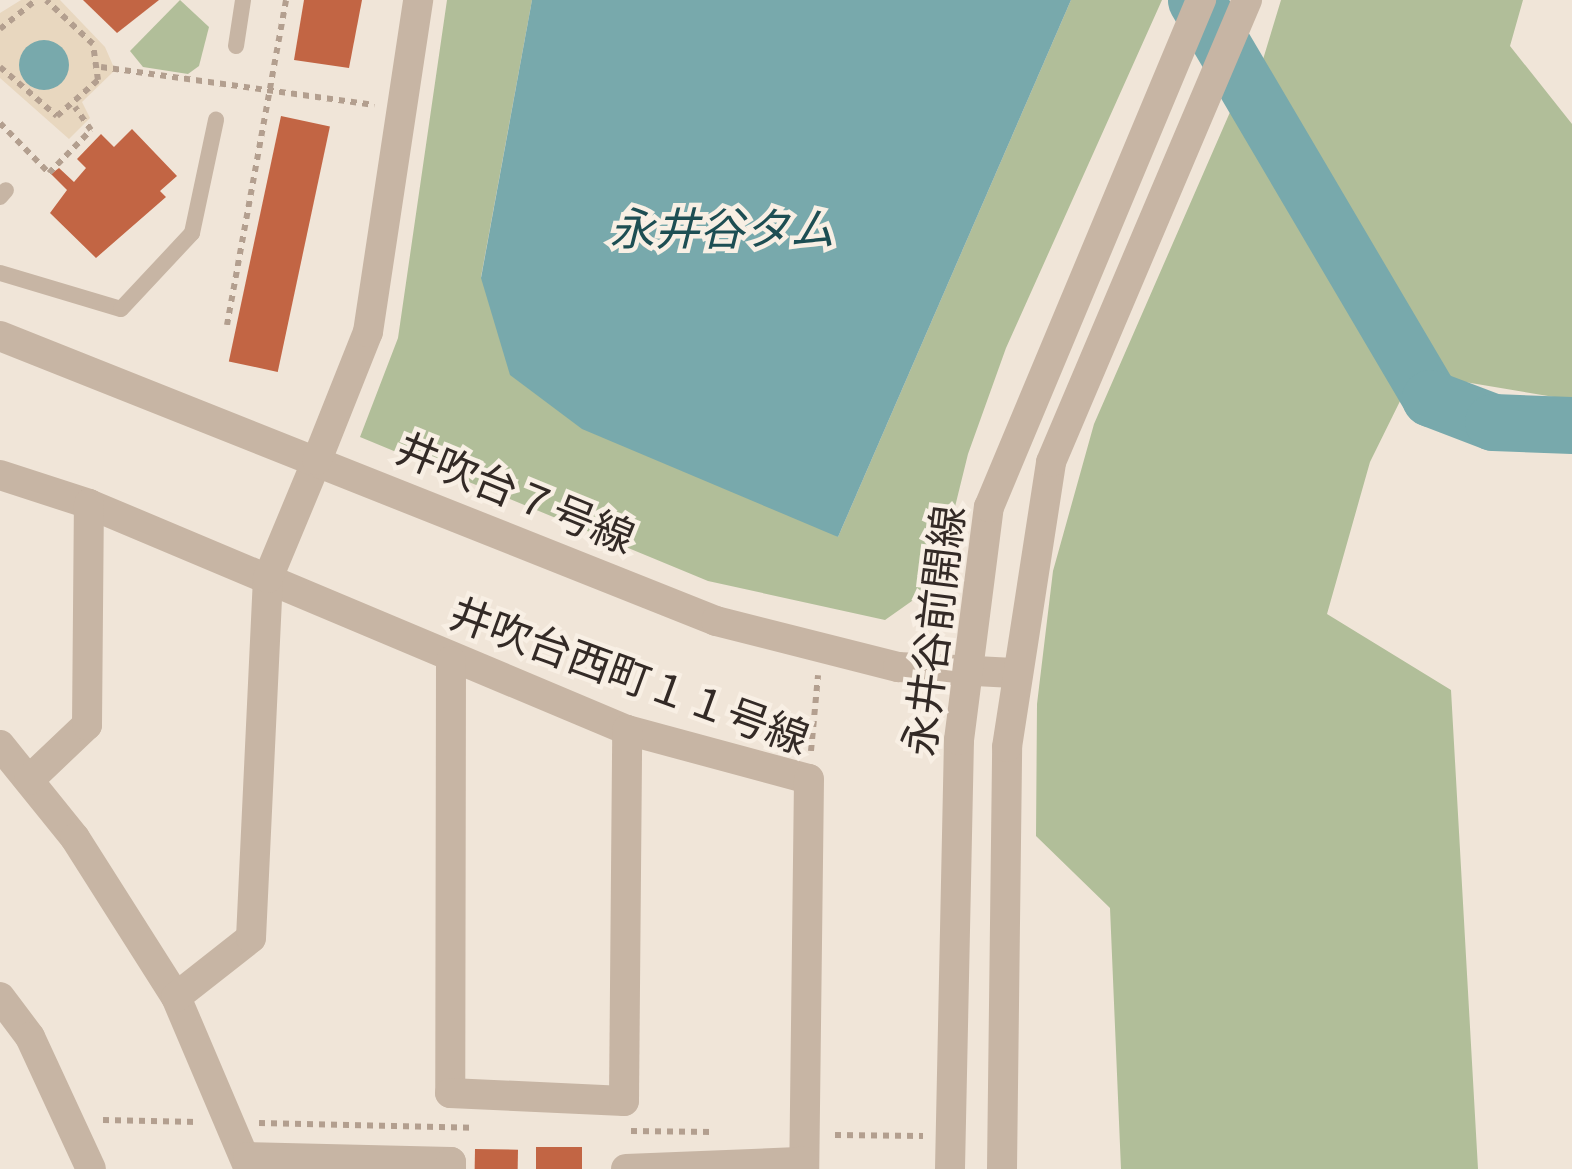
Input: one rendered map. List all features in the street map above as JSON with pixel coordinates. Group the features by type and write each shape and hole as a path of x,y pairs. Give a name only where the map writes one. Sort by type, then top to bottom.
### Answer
{"street":[{"path":"176,997 250,938 268,578 368,332 418,0"},
{"name":"永井谷前開線","path":"950,1169 958,740 989,507 1201,0"},
{"name":"永井谷前開線","path":"1002,1169 1014,673 1051,462 1247,0"},
{"name":"井吹台７号線","path":"0,336 716,621 898,668 1014,673"},
{"name":"井吹台西町１１号線","path":"0,475 89,504 451,661 627,730 809,778 804,1155"},
{"path":"28,781 87,725 89,504"},
{"path":"451,661 450,1093 624,1101 627,730"},
{"path":"0,745 75,838 176,997 248,1163 451,1162 451,1169"},
{"path":"0,998 73,1120 91,1169"},
{"path":"626,1169 804,1155"}],"lane":[{"path":"236,46 244,0"},
{"path":"0,273 121,309 192,232 216,120"}],"path":[{"path":"0,29 36,0"},
{"path":"0,67 57,116 75,107 100,67 94,44 46,0"},
{"path":"227,326 286,0"},
{"path":"100,67 402,109"},
{"path":"0,123 49,172 91,130 75,107"},
{"path":"809,778 820,647"},
{"path":"73,1120 233,1123"},
{"path":"804,1155 951,1137"}],"green space":[{"path":"180,0 209,27 199,66 188,74 143,67 130,51"},
{"path":"447,0 532,0 481,277 838,537 1071,0 1162,0 1006,348 968,454 936,584 885,620 708,581 360,437 398,338"},
{"path":"1281,0 1523,0 1510,46 1572,124 1572,400 1435,377 1261,66"},
{"path":"1234,103 1406,389 1370,462 1327,614 1451,690 1478,1169 1121,1169 1110,908 1036,836 1037,704 1053,571 1094,424"}],"shaded area":[{"path":"21,0 60,0 105,47 115,70 82,102 90,118 69,139 0,78 0,13"}],"water":[{"name":"永井谷タム","path":"532,0 1071,0 838,537 582,429 510,375 481,278"},
{"path":"44,40 62,47 69,65 62,83 44,90 26,83 19,65 26,47"}],"building":[{"path":"83,0 159,0 117,33"},
{"path":"304,0 362,0 349,68 294,60"},
{"path":"281,116 330,126 278,372 229,362"},
{"path":"132,129 177,176 160,191 166,197 96,258 50,213 67,190 51,174 59,168 74,182 86,168 77,159 101,134 114,147"},
{"path":"536,1147 582,1147 582,1169 536,1169"},
{"path":"475,1149 518,1150 518,1169 475,1169"}],"waterway":[{"path":"1196,0 1430,398 1493,422 1572,425"}]}
